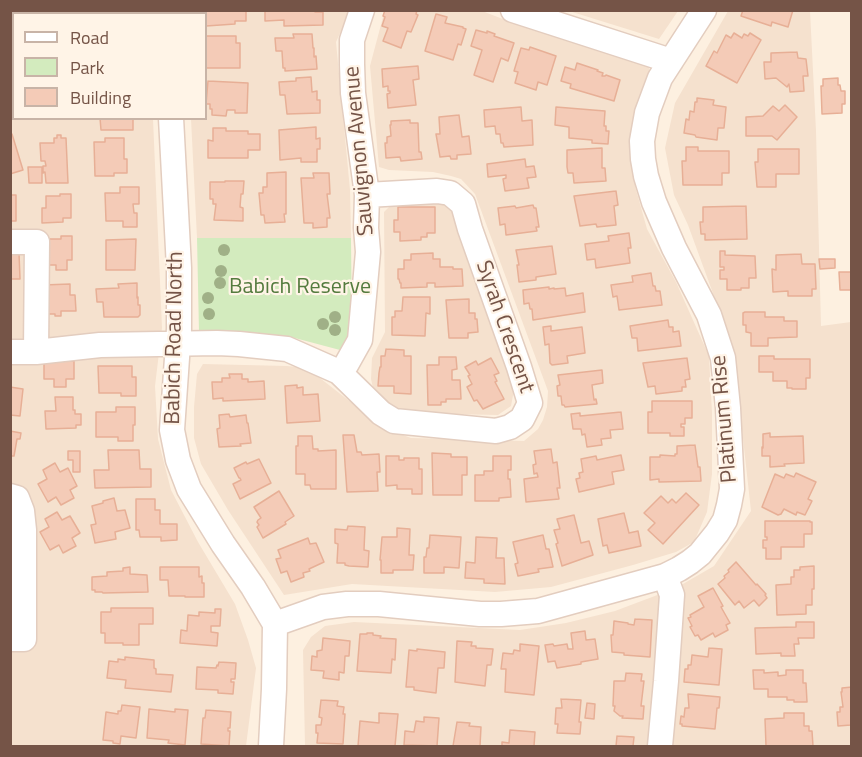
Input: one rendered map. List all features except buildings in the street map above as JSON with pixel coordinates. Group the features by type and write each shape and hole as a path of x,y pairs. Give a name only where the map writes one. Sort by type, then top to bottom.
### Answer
{"street":[{"name":"Sauvignon Avenue","path":"339,372 360,340 368,252 367,195 353,93 352,64 352,40 362,10"},
{"path":"513,10 670,61"},
{"name":"Platinum Rise","path":"275,624 323,607 347,604 379,604 480,614 538,611 665,576 690,562 714,538 725,520 732,489 729,418 723,358 709,315 674,248 656,205 646,176 642,141 647,113 660,78 704,10"},
{"name":"Babich Road North","path":"171,120 179,268 178,344 172,430 178,460 189,489 275,624"},
{"name":"Syrah Crescent","path":"339,372 381,413 394,422 495,431 510,427 522,419 530,402 463,204 450,193 437,191 367,195"},
{"path":"10,242 36,243 36,352"},
{"path":"10,352 36,352 100,345 218,343 286,349 339,372"},
{"path":"10,496 17,498 22,511 24,530 24,639 10,639"},
{"path":"660,747 672,595 665,576"},
{"path":"271,747 275,624"}],"shaded area":[{"path":"350,11 336,42 350,190 351,238 197,238 191,120 207,120 207,12 186,12"},
{"path":"386,11 482,11 649,64 650,84 634,135 635,186 647,229 676,282 709,356 712,474 707,512 694,542 676,552 551,587 495,592 352,584 284,595 228,510 201,464 194,438 194,407 197,374 203,364 307,368 384,428 411,438 524,441 538,429 543,420 548,391 475,194 461,179 451,176 379,167 370,66"},
{"path":"569,11 678,11 659,39"},
{"path":"728,11 810,11 816,131 821,326 851,322 851,746 305,746 303,650 311,637 325,626 354,622 520,630 566,623 615,611 676,588 714,566 751,511 733,348 688,225 674,195 665,148 675,103"},
{"path":"12,75 12,120 153,120 162,328 155,386 158,439 171,490 198,542 235,604 248,640 256,668 246,746 11,746 10,79"},
{"path":"396,203 442,204 456,210 514,390 511,406 498,415 405,413 380,398 373,388 372,358 385,332 384,212"}],"green space":[{"name":"Babich Reserve","path":"197,238 351,238 352,335 340,350 291,337 199,332"}]}
